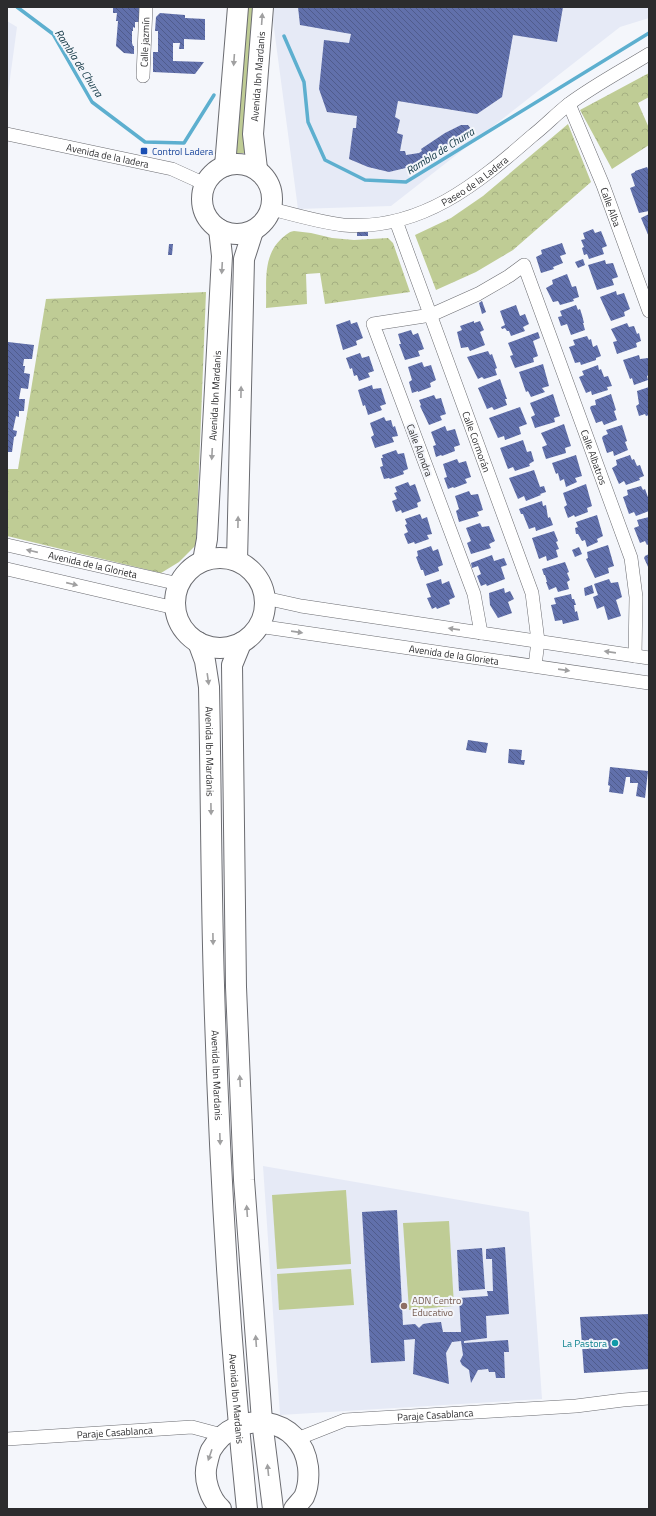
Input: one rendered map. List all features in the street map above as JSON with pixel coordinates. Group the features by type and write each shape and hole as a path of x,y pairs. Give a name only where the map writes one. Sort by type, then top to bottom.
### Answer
{"main road":[{"path":"225,166 238,7"},
{"name":"Avenida Ibn Mardanis","path":"257,169 253,134 263,7"},
{"path":"236,163 247,164 257,169 266,177 271,187 273,198 272,209 268,218 262,226 253,231 242,234 230,234 219,230 211,223 205,214 202,204 202,194 205,184 210,176 225,166 236,163"},
{"name":"Avenida Ibn Mardanis","path":"203,561 207,539 222,256 219,230"},
{"path":"237,561 244,259 253,231"},
{"path":"220,558 237,561 247,567 256,576 262,586 265,598 264,612 258,626 251,636 241,643 227,647 212,647 198,642 187,633 179,621 175,608 179,584 193,567 203,561 220,558"},
{"name":"Avenida Ibn Mardanis","path":"198,642 206,662 209,687 214,986 230,1430 247,1509"},
{"path":"241,643 232,665 236,987 244,1180 262,1421 273,1509"},
{"path":"221,1509 216,1505 208,1488 206,1469 211,1450 230,1430 250,1422 262,1421 282,1427 297,1439 307,1457 309,1477 304,1496 294,1509"}],"street":[{"name":"Calle jazmín","path":"143,76 146,7"},
{"name":"Paseo de la Ladera","path":"272,209 344,225 376,224 396,221 420,214 442,204 462,192 502,163 569,104 649,54"},
{"name":"Calle Alba","path":"569,104 603,185 649,311"},
{"name":"Avenida de la ladera","path":"8,138 172,169 205,184"},
{"name":"Calle Cormorán","path":"396,221 532,593 538,641 534,666"},
{"name":"Calle Albatros","path":"431,315 478,294 509,276 524,265 630,558 636,597 635,656"},
{"name":"Calle Alondra","path":"431,315 373,324 474,594 480,633"},
{"name":"Avenida de la Glorieta","path":"7,545 179,584"},
{"path":"7,569 175,608"},
{"path":"265,598 301,606 649,658"},
{"name":"Avenida de la Glorieta","path":"258,626 649,683"},
{"name":"Paraje Casablanca","path":"297,1439 345,1420 576,1406 649,1398"},
{"name":"Paraje Casablanca","path":"7,1439 192,1427 230,1430"}],"shaded area":[{"path":"274,7 649,7 649,18 620,27 391,206 298,209 273,21"},
{"path":"7,21 17,27 7,101"},
{"name":"ADN Centro Educativo","path":"263,1166 529,1212 542,1399 280,1415"}],"green space":[{"path":"246,7 254,7 245,153 235,153"},
{"path":"649,73 649,97 638,103 649,128 649,145 612,169 580,110"},
{"path":"568,124 591,182 513,250 476,272 436,290 415,235 451,218 483,196"},
{"path":"294,231 332,238 354,240 388,238 393,243 410,292 325,304 320,273 306,274 307,304 266,308 266,280 268,262 275,246 281,239"},
{"path":"206,292 196,545 179,562 161,573 7,536 7,469 18,469 46,299"},
{"path":"346,1190 351,1264 277,1269 272,1195"},
{"path":"449,1221 454,1306 409,1310 403,1223"},
{"path":"351,1269 354,1305 279,1310 277,1274"}],"building":[{"path":"113,7 140,7 139,22 135,22 135,28 133,27 132,31 134,54 124,53 116,46 118,21 116,21 117,13 113,13"},
{"path":"298,7 563,7 557,42 513,35 502,97 477,114 398,101 395,117 400,120 397,133 403,135 400,151 405,151 406,155 419,153 422,151 421,149 445,133 461,125 468,125 471,129 422,164 389,172 368,167 349,159 353,128 356,128 357,116 327,112 319,89 324,40 349,43 351,34 300,25"},
{"path":"160,13 185,15 185,18 205,19 205,40 184,39 184,49 179,49 180,43 173,43 173,61 204,62 195,74 153,72 153,52 158,52 158,31 155,31 156,17"},
{"path":"647,167 648,169 649,168 649,211 639,213 630,188 635,186 631,174"},
{"path":"649,214 649,237 641,218"},
{"path":"593,229 595,233 601,231 607,246 602,248 604,254 589,259 587,254 584,255 582,248 584,247 581,240 585,239 583,233"},
{"path":"368,230 368,236 357,236 357,231"},
{"path":"562,243 566,254 560,256 563,263 553,267 554,269 541,273 536,257 542,254 541,250"},
{"path":"169,244 173,244 172,255 168,255"},
{"path":"583,259 585,265 578,268 575,262"},
{"path":"605,260 606,264 613,263 618,277 612,279 614,285 597,290 588,265"},
{"path":"567,274 572,287 576,286 579,297 573,299 574,301 560,305 558,301 553,302 546,288 553,284 552,280"},
{"path":"616,291 617,295 624,293 630,309 624,312 625,316 611,321 600,297"},
{"path":"482,301 486,312 482,314 479,303"},
{"path":"516,305 520,316 525,314 529,324 523,327 525,331 511,336 509,331 505,328 502,329 501,327 505,325 500,311"},
{"path":"576,305 578,310 580,309 585,330 571,335 567,324 561,326 558,317 562,316 560,311"},
{"path":"350,320 351,324 357,322 363,338 356,341 357,345 343,350 336,325"},
{"path":"474,321 474,323 480,321 484,330 480,332 485,345 470,351 468,347 461,348 457,332 462,330 460,326"},
{"path":"627,323 629,327 634,326 637,334 639,333 641,341 636,343 637,347 617,354 613,342 617,341 611,329"},
{"path":"411,330 413,335 418,333 424,349 418,351 420,356 405,360 399,344 401,344 398,334"},
{"path":"538,332 540,338 533,341 538,356 533,358 534,362 515,368 510,356 513,355 508,343"},
{"path":"587,336 589,340 591,339 593,347 597,345 601,356 596,358 596,360 581,365 580,362 575,363 569,347 575,345 573,340"},
{"path":"8,342 34,345 32,359 24,359 24,373 30,374 28,389 21,388 19,399 25,399 24,411 19,411 19,417 16,416 13,430 17,431 16,436 14,437 12,452 7,452"},
{"path":"488,351 490,355 492,354 497,368 495,369 497,375 484,379 482,377 478,379 467,357"},
{"path":"360,353 362,358 369,356 374,371 368,373 370,377 359,381 357,375 354,376 352,368 350,369 346,358"},
{"path":"639,355 640,359 648,358 649,375 647,376 648,380 634,385 632,378 630,379 623,360"},
{"path":"422,362 424,367 431,365 436,380 430,383 431,387 412,393 409,382 412,380 408,367"},
{"path":"543,364 549,386 542,388 545,392 531,397 528,391 526,392 519,372"},
{"path":"598,365 599,370 601,369 604,377 608,376 612,386 607,387 608,390 592,395 591,391 586,393 579,377 584,375 582,371"},
{"path":"500,379 507,399 505,399 507,405 494,410 492,407 487,409 478,388"},
{"path":"372,385 373,389 381,388 386,404 380,406 382,410 368,415 365,405 363,406 358,390"},
{"path":"649,387 649,415 646,416 645,414 639,416 636,406 639,404 637,391"},
{"path":"553,394 560,416 554,418 555,422 535,428 531,417 535,415 530,403"},
{"path":"611,394 616,410 614,411 617,420 604,425 602,421 596,423 590,408 591,406 596,405 595,400"},
{"path":"434,395 436,399 441,398 446,414 440,416 442,420 429,425 420,406 419,400"},
{"path":"520,407 527,424 519,427 521,434 505,440 504,436 498,438 489,418"},
{"path":"384,417 386,421 391,420 393,427 395,426 398,436 392,437 394,442 375,448 371,437 374,435 370,423"},
{"path":"564,424 571,446 565,448 566,453 546,459 542,447 547,445 541,433"},
{"path":"622,425 628,450 614,456 613,451 607,453 602,438 608,434 606,430"},
{"path":"445,426 447,431 455,429 460,445 454,447 455,451 436,457 433,446 436,445 431,432"},
{"path":"523,440 527,452 531,451 534,461 529,464 530,466 515,471 513,467 508,469 500,448"},
{"path":"396,450 398,454 404,453 408,469 403,471 404,474 390,479 384,479 380,467 383,466 381,458 383,458 382,455"},
{"path":"576,455 582,476 575,478 577,482 566,487 564,479 560,481 558,473 556,474 552,463"},
{"path":"630,455 632,460 634,459 637,466 640,465 644,476 639,478 640,480 626,485 624,481 619,484 612,468 617,465 616,460"},
{"path":"457,459 459,463 466,461 471,477 465,479 467,483 448,489 444,478 447,477 443,464"},
{"path":"534,470 540,487 544,486 546,492 526,501 524,496 518,499 509,478"},
{"path":"408,482 410,486 415,484 421,501 417,503 418,507 402,513 401,510 396,512 392,501 397,499 394,493 397,492 395,487"},
{"path":"586,484 592,506 587,508 588,512 568,518 564,507 567,505 563,493"},
{"path":"641,486 643,490 645,489 649,500 649,511 636,516 634,512 629,514 623,497 628,495 627,490"},
{"path":"469,491 471,495 478,494 483,510 477,512 479,516 459,522 456,511 459,509 455,496"},
{"path":"542,501 543,506 546,505 548,518 550,517 553,525 536,531 535,527 529,529 523,514 521,514 519,509"},
{"path":"420,514 422,519 427,517 432,534 427,535 429,539 415,544 414,542 408,544 404,534 408,532 405,525 407,524 405,519"},
{"path":"597,515 603,536 597,539 598,542 587,547 585,540 582,541 578,534 576,534 575,528 578,527 576,522"},
{"path":"649,517 649,544 647,545 645,541 640,543 634,528 639,526 637,520"},
{"path":"480,523 482,527 489,526 495,541 489,544 491,548 471,554 467,543 471,541 466,528"},
{"path":"554,531 558,541 556,542 559,549 556,550 558,557 547,561 546,556 539,559 532,538"},
{"path":"608,545 614,566 608,568 609,573 595,578 586,559 588,558 587,552"},
{"path":"431,546 433,551 438,549 443,565 438,567 439,571 425,576 416,557 418,556 417,551"},
{"path":"579,547 582,554 575,557 572,550"},
{"path":"649,554 649,569 644,558"},
{"path":"492,555 494,561 504,558 507,565 501,567 505,579 487,586 486,584 481,586 477,576 481,574 478,566 472,568 471,563"},
{"path":"565,562 569,572 567,573 570,580 567,582 569,589 558,592 556,587 549,590 542,569"},
{"path":"441,579 442,584 449,581 455,597 449,600 450,604 437,609 436,607 432,609 427,598 431,597 426,584"},
{"path":"609,579 611,583 618,582 622,597 616,600 621,616 608,620 604,606 597,609 593,597 598,595 594,584"},
{"path":"592,585 594,593 585,596 584,588"},
{"path":"504,588 505,593 510,591 514,599 508,602 512,613 498,618 490,605 489,593"},
{"path":"571,594 576,605 574,605 575,612 577,611 579,620 563,624 562,620 555,621 551,605 556,604 554,598"},
{"path":"468,740 488,743 486,753 466,750"},
{"path":"509,749 522,750 521,760 525,760 524,765 508,763"},
{"path":"610,767 648,771 645,798 636,796 638,783 630,783 630,777 626,777 623,794 609,792 610,786 608,785"},
{"path":"397,1210 403,1325 415,1324 419,1328 423,1324 441,1322 443,1332 461,1332 459,1298 488,1296 487,1291 493,1291 492,1259 486,1259 486,1249 505,1247 509,1314 486,1316 487,1338 464,1341 464,1343 508,1340 509,1352 504,1352 505,1378 496,1378 495,1372 489,1372 488,1369 478,1370 471,1383 469,1370 462,1365 460,1361 463,1355 461,1341 452,1342 446,1353 449,1384 413,1374 415,1339 404,1340 405,1361 371,1363 362,1212"},
{"path":"482,1248 485,1289 459,1291 457,1250"},
{"name":"La Pastora","path":"649,1314 649,1369 584,1373 580,1317"}],"waterway":[{"name":"Rambla de Churra","path":"17,7 53,34 92,102 145,142 184,143 214,95"},
{"name":"Rambla de Churra","path":"284,36 304,82 308,122 325,160 365,180 406,182 649,33"}],"place":[{"name":"Control Ladera","path":"144,151"},
{"name":"ADN Centro Educativo","path":"404,1306"},
{"name":"La Pastora","path":"615,1343"}]}
